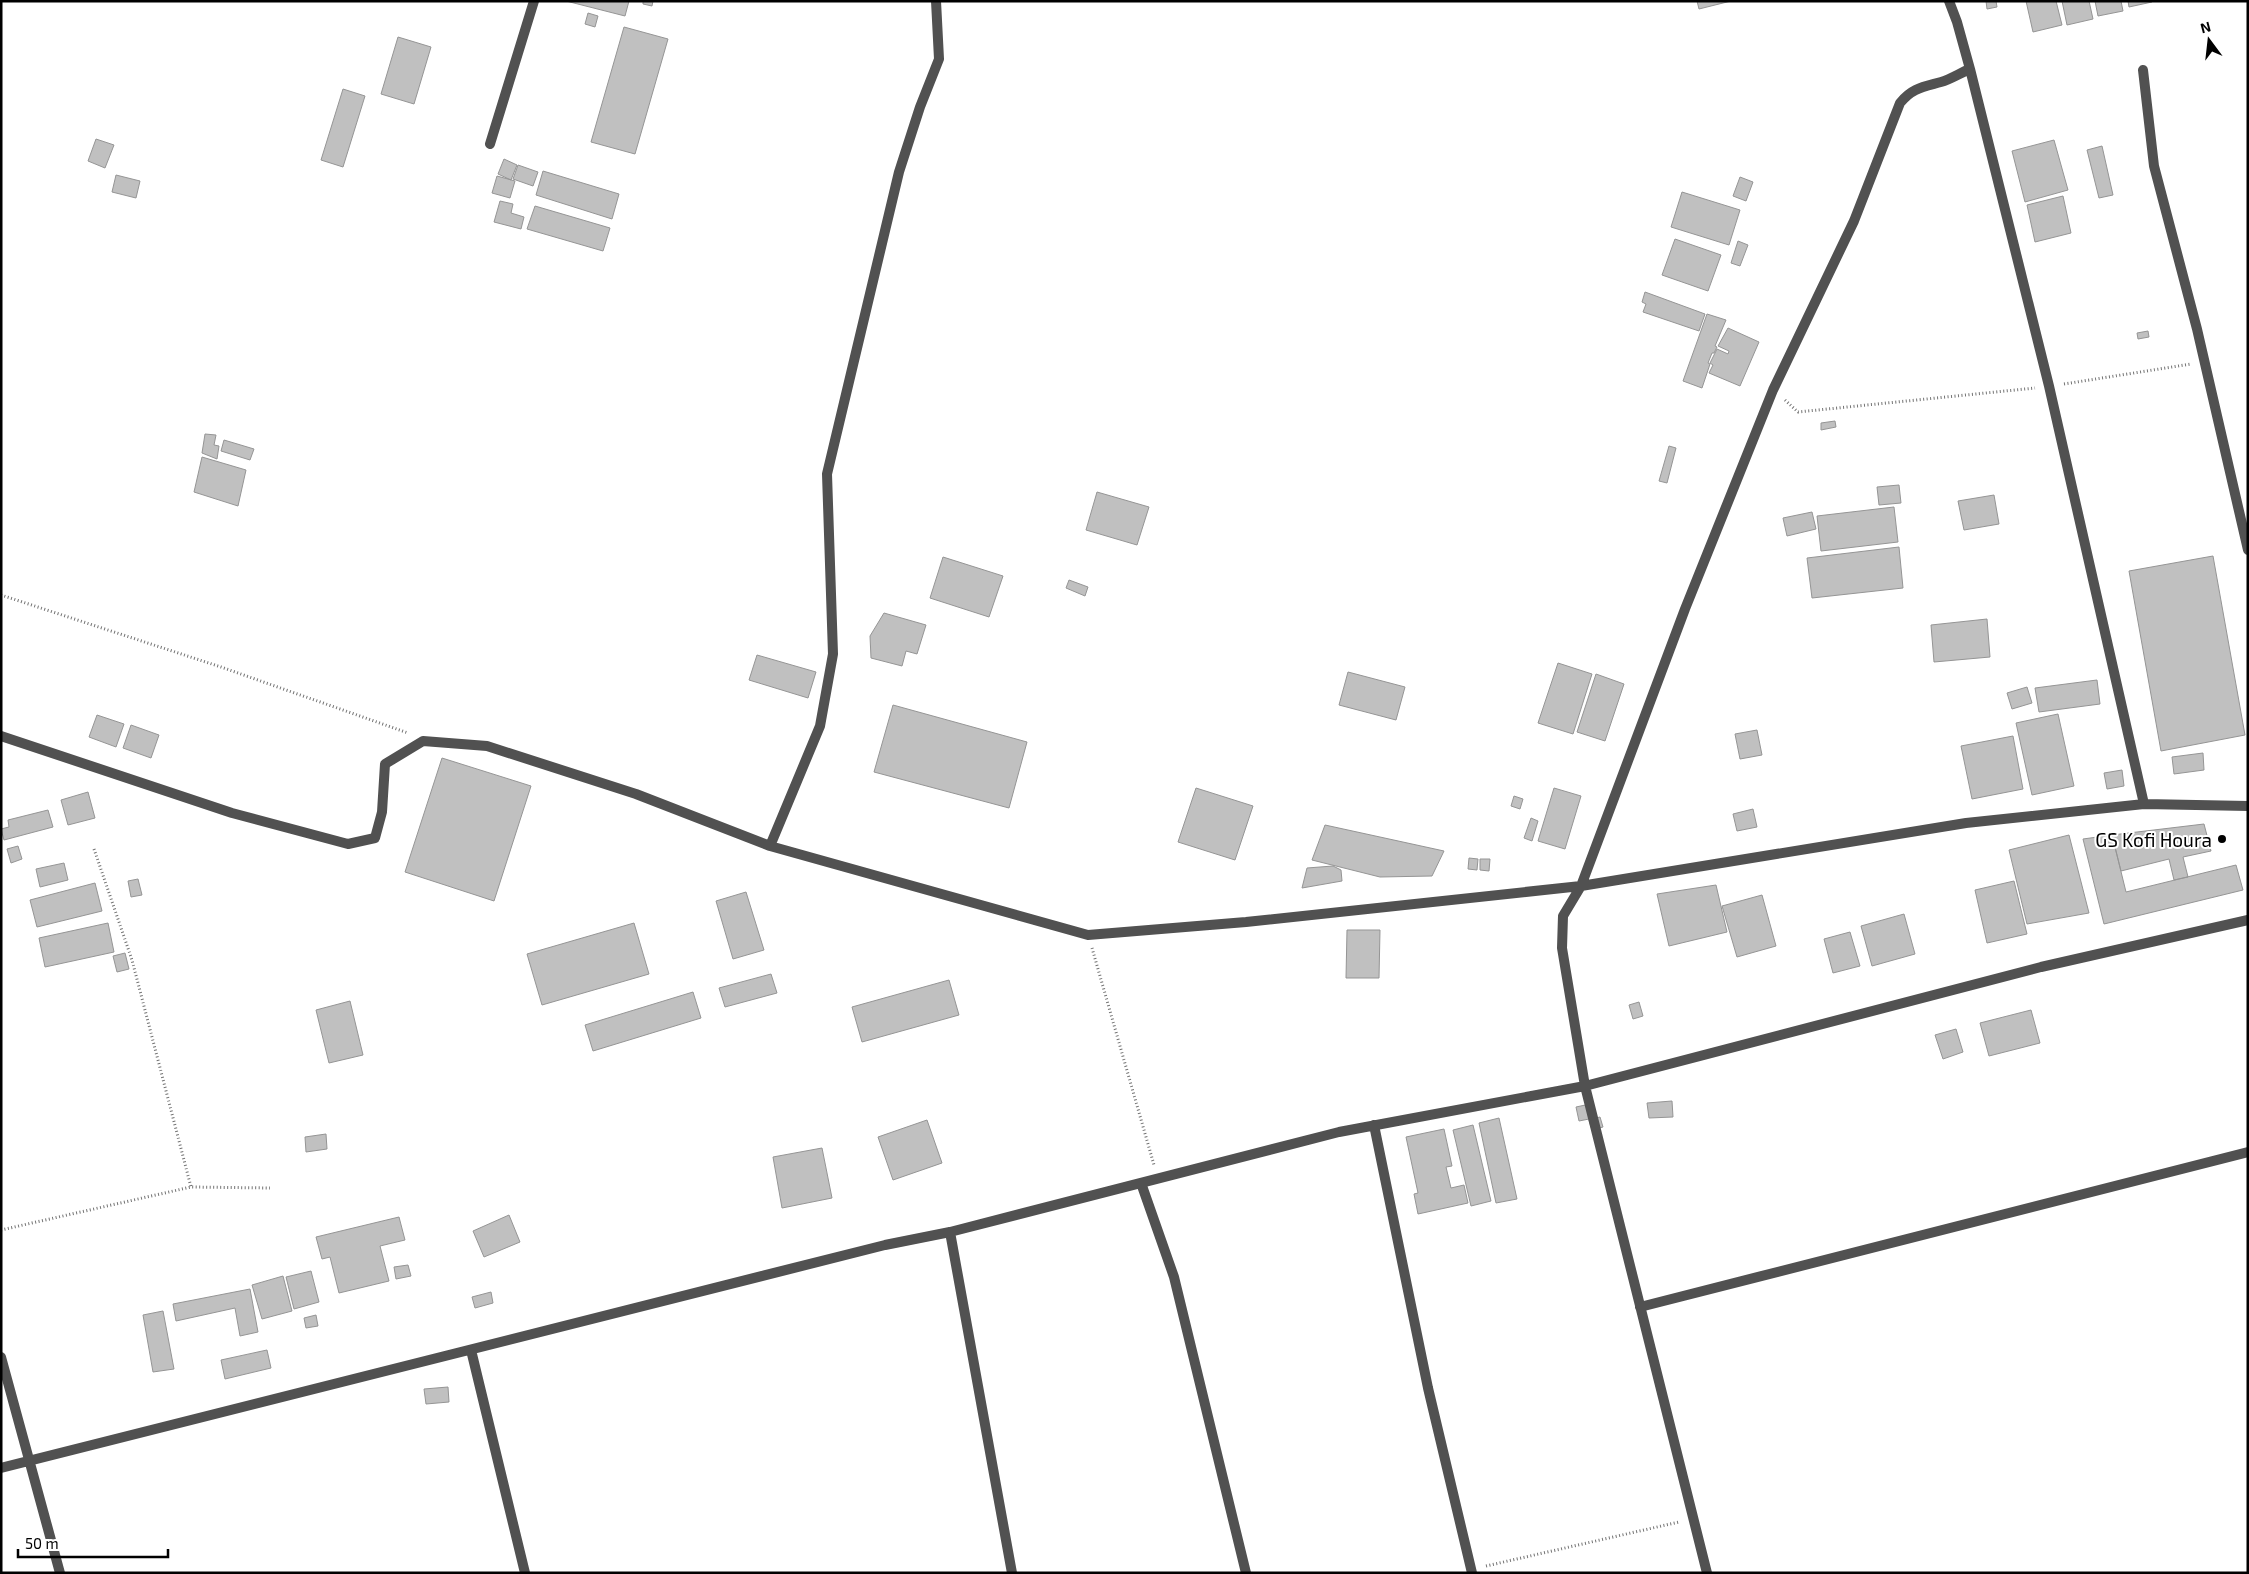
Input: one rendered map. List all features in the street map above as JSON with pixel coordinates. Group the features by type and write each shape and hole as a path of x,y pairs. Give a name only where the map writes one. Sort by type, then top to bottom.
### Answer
{"street":[{"path":"490,144 534,1"},
{"path":"770,846 820,726 833,654 827,474 899,172 920,107 939,59 936,1"},
{"path":"1949,1 1970,69 2050,386 2144,804"},
{"path":"1707,1573 1692,1519 1586,1086 1562,948 1563,916 1581,886 1685,609 1773,390 1854,221 1900,103 1918,87 1942,81 1970,69"},
{"path":"2143,70 2154,166 2204,362 2248,550"},
{"path":"1,736 232,813 348,844 375,838 382,812 386,764 423,741 487,746 636,794 770,846 1088,935 1246,922 1581,886 1966,823 2144,804 2248,806"},
{"path":"1,1468 885,1246 950,1232 1340,1132 1586,1086 2041,967 2248,920"},
{"path":"1374,1126 1428,1388 1472,1571"},
{"path":"1640,1307 2248,1152"},
{"path":"1140,1183 1174,1277 1246,1573"},
{"path":"950,1232 1012,1573"},
{"path":"471,1350 525,1573"},
{"path":"1,1357 31,1461 60,1573"}],"path":[{"path":"1773,390 1798,412 2050,386 2204,362"},
{"path":"1,595 221,667 400,729 423,741"},
{"path":"94,849 132,960 191,1188"},
{"path":"1088,935 1158,1179"},
{"path":"1,1230 191,1188 270,1188"},
{"path":"1472,1571 1692,1519"}],"building":[{"path":"566,1 629,1 625,16"},
{"path":"643,1 653,1 652,6 643,4"},
{"path":"1697,1 1731,1 1699,9"},
{"path":"1986,1 1996,1 1997,7 1987,9"},
{"path":"2026,1 2056,1 2062,25 2033,32"},
{"path":"2062,1 2089,1 2093,19 2067,25"},
{"path":"2095,1 2121,1 2123,11 2098,16"},
{"path":"2128,1 2152,1 2152,2 2129,7"},
{"path":"588,13 598,16 595,27 585,24"},
{"path":"624,27 668,39 635,154 591,142"},
{"path":"398,37 431,47 414,104 381,94"},
{"path":"343,89 365,96 343,167 321,160"},
{"path":"96,139 114,145 105,168 88,161"},
{"path":"2054,140 2068,190 2025,202 2012,151"},
{"path":"2102,146 2113,195 2099,198 2087,150"},
{"path":"504,159 517,165 511,180 498,174"},
{"path":"518,165 538,172 533,186 513,179"},
{"path":"543,171 619,194 612,219 536,195"},
{"path":"116,175 140,181 136,198 112,192"},
{"path":"497,176 515,181 510,198 492,193"},
{"path":"1740,177 1753,182 1746,201 1733,196"},
{"path":"1682,192 1740,210 1729,245 1671,227"},
{"path":"2063,196 2071,233 2035,242 2027,205"},
{"path":"500,201 513,204 511,213 524,217 521,229 494,222"},
{"path":"535,206 610,228 603,251 527,229"},
{"path":"1675,239 1721,255 1708,291 1662,275"},
{"path":"1738,241 1748,245 1740,266 1731,263"},
{"path":"1645,292 1705,314 1699,331 1643,312 1646,304 1642,302"},
{"path":"1707,314 1726,320 1715,346 1717,347 1708,363 1710,364 1702,388 1683,381"},
{"path":"1728,328 1759,342 1740,386 1709,373 1713,365 1710,363 1717,349 1728,354 1729,351 1718,346"},
{"path":"2148,331 2149,337 2138,339 2137,333"},
{"path":"1835,421 1836,427 1821,430 1821,423"},
{"path":"205,434 216,435 214,445 219,446 217,459 202,453"},
{"path":"224,440 254,449 250,460 221,451"},
{"path":"1669,446 1676,448 1667,483 1659,481"},
{"path":"202,457 246,470 238,506 194,492"},
{"path":"1899,485 1901,503 1879,505 1877,487"},
{"path":"1097,492 1149,507 1137,545 1086,530"},
{"path":"1994,495 1999,524 1964,530 1958,501"},
{"path":"1894,507 1898,542 1821,551 1817,516"},
{"path":"1812,512 1816,529 1787,536 1783,518"},
{"path":"1899,547 1903,588 1812,598 1807,558"},
{"path":"2213,556 2245,735 2161,751 2129,571"},
{"path":"943,557 1003,576 989,617 930,598"},
{"path":"1069,580 1088,587 1085,596 1066,588"},
{"path":"884,613 926,625 917,654 906,651 902,666 871,658 870,636"},
{"path":"1987,619 1990,657 1934,662 1931,625"},
{"path":"757,655 816,672 808,698 749,680"},
{"path":"1558,663 1592,674 1573,734 1538,723"},
{"path":"1348,672 1405,687 1396,720 1339,705"},
{"path":"1596,674 1624,684 1605,741 1577,732"},
{"path":"2097,680 2100,704 2039,712 2035,688"},
{"path":"2027,687 2032,703 2012,709 2007,693"},
{"path":"893,705 1027,742 1009,808 874,772"},
{"path":"2058,714 2074,786 2032,795 2016,723"},
{"path":"97,715 124,724 116,747 89,737"},
{"path":"131,725 159,735 151,758 123,748"},
{"path":"1757,730 1762,755 1740,759 1735,734"},
{"path":"2013,736 2023,789 1972,799 1961,746"},
{"path":"2203,753 2204,770 2174,774 2172,757"},
{"path":"442,758 531,786 494,901 405,872"},
{"path":"2122,770 2124,786 2107,789 2104,773"},
{"path":"1196,788 1253,806 1235,860 1178,842"},
{"path":"1554,788 1581,796 1565,849 1538,841"},
{"path":"88,792 95,818 68,825 61,800"},
{"path":"1514,796 1523,799 1520,809 1511,806"},
{"path":"1753,809 1757,827 1737,831 1733,814"},
{"path":"48,810 53,827 4,840 1,829 9,827 8,820"},
{"path":"1531,818 1538,821 1532,841 1524,838"},
{"path":"2204,824 2211,851 2183,857 2188,877 2174,880 2169,859 2121,871 2112,835"},
{"path":"1325,825 1444,851 1432,876 1380,877 1312,860"},
{"path":"2069,835 2089,913 2027,924 2009,850"},
{"path":"2112,835 2126,892 2236,865 2243,890 2104,924 2083,839"},
{"path":"18,846 22,859 11,863 7,849"},
{"path":"1469,858 1478,859 1477,870 1468,869"},
{"path":"1480,859 1490,859 1489,871 1480,870"},
{"path":"64,863 68,880 40,887 36,869"},
{"path":"1333,866 1341,870 1342,881 1302,888 1307,868"},
{"path":"138,879 142,895 131,897 128,881"},
{"path":"2014,881 2027,934 1987,943 1975,890"},
{"path":"95,883 102,911 37,927 30,900"},
{"path":"1716,885 1727,932 1669,946 1657,894"},
{"path":"746,892 764,950 733,959 716,901"},
{"path":"1762,895 1776,946 1737,957 1722,906"},
{"path":"1904,914 1915,954 1872,966 1861,926"},
{"path":"108,923 114,952 45,967 39,938"},
{"path":"634,923 649,974 542,1005 527,954"},
{"path":"1347,930 1380,930 1379,978 1346,978"},
{"path":"1850,932 1860,966 1833,973 1824,939"},
{"path":"125,953 129,969 117,972 113,956"},
{"path":"771,974 777,993 725,1007 719,988"},
{"path":"949,980 959,1015 862,1042 852,1007"},
{"path":"693,992 701,1018 593,1051 585,1025"},
{"path":"350,1001 363,1055 329,1063 316,1010"},
{"path":"1639,1002 1643,1016 1633,1019 1629,1005"},
{"path":"2031,1010 2040,1043 1989,1056 1980,1023"},
{"path":"1956,1029 1963,1052 1943,1059 1935,1035"},
{"path":"1672,1101 1673,1117 1649,1118 1647,1103"},
{"path":"1590,1104 1594,1118 1579,1121 1576,1107"},
{"path":"1600,1117 1603,1127 1592,1130 1589,1120"},
{"path":"1499,1118 1517,1199 1496,1203 1479,1123"},
{"path":"927,1120 942,1163 893,1180 878,1137"},
{"path":"1473,1125 1491,1201 1471,1206 1453,1130"},
{"path":"1444,1129 1452,1166 1446,1167 1451,1188 1464,1185 1468,1203 1418,1214 1414,1194 1418,1193 1406,1137"},
{"path":"326,1134 327,1149 306,1152 305,1137"},
{"path":"822,1148 832,1198 782,1208 773,1157"},
{"path":"509,1215 520,1242 484,1257 473,1231"},
{"path":"399,1217 405,1240 380,1246 389,1281 339,1293 330,1257 322,1259 316,1237"},
{"path":"408,1265 411,1276 396,1279 394,1267"},
{"path":"311,1271 319,1302 294,1309 286,1277"},
{"path":"283,1276 292,1311 262,1319 252,1285"},
{"path":"250,1289 258,1332 240,1336 235,1308 176,1321 173,1304"},
{"path":"491,1292 493,1303 475,1308 472,1297"},
{"path":"163,1311 174,1369 153,1372 143,1315"},
{"path":"316,1315 318,1326 306,1328 304,1318"},
{"path":"267,1350 271,1368 225,1379 221,1360"},
{"path":"448,1387 449,1402 426,1404 424,1389"}],"place":[{"name":"GS Kofi Houra","path":"2222,839"}]}
